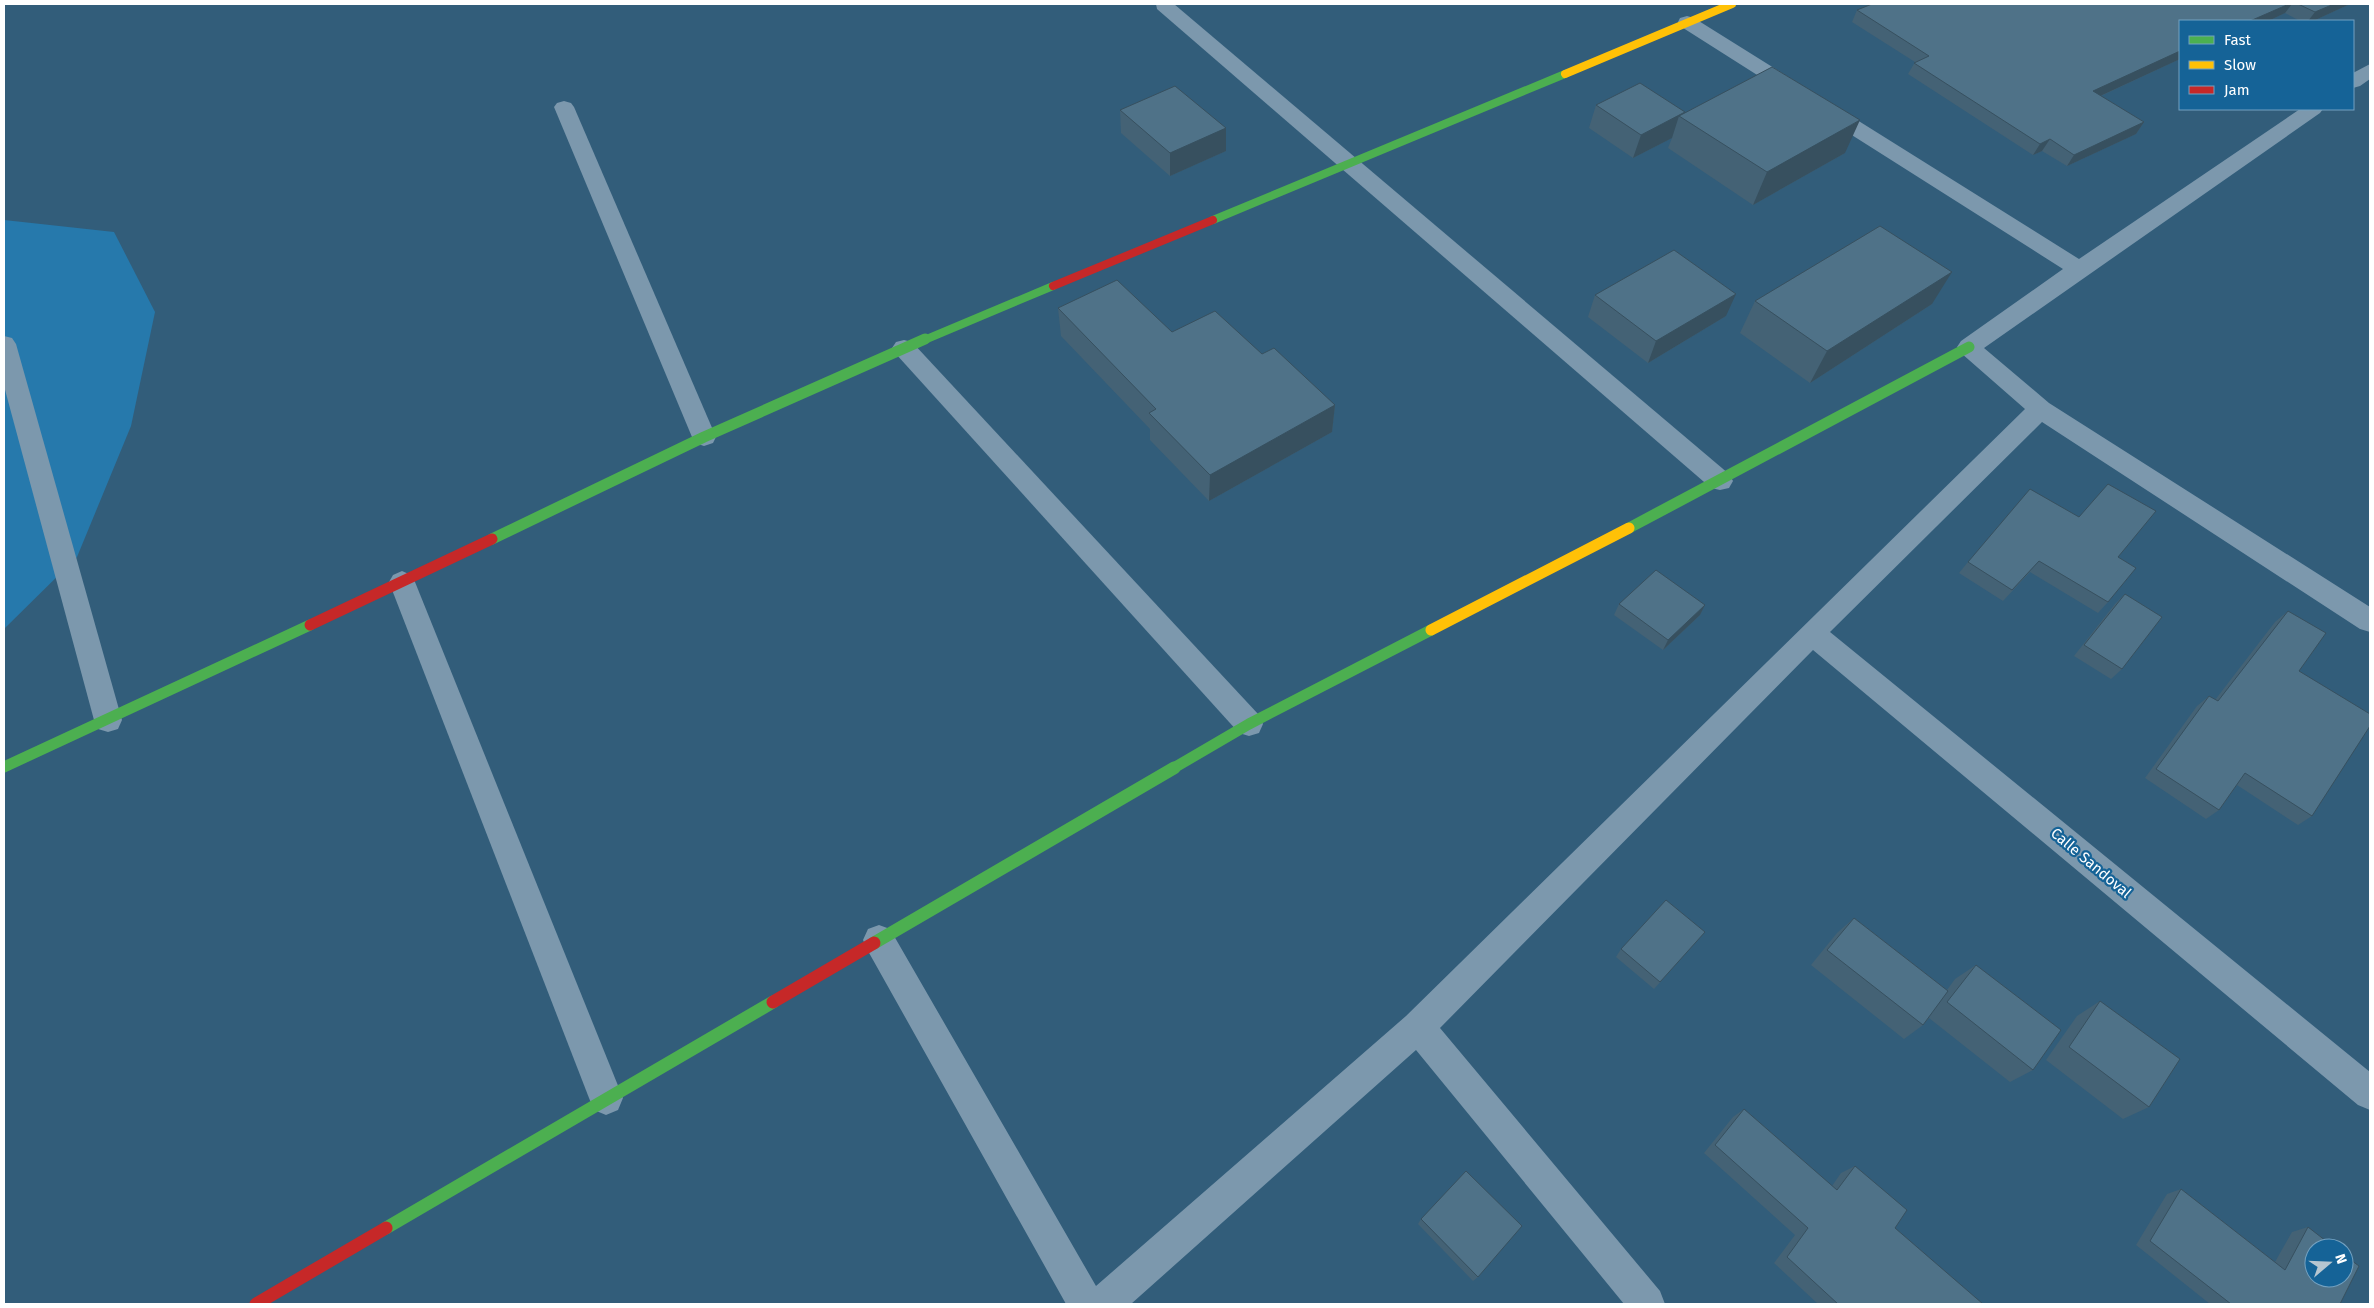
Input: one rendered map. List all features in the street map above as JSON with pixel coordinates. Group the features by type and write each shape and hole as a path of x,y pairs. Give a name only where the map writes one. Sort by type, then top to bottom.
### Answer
{"street":[{"path":"4,767 402,582 704,436 904,348 1732,4"},
{"path":"1164,5 1720,481"},
{"path":"1687,22 2079,269"},
{"path":"2354,81 2370,70"},
{"path":"564,107 704,436"},
{"path":"256,1304 606,1098 1250,724 1720,481 1968,347 2312,110"},
{"path":"4,344 108,720"},
{"path":"1968,347 2040,408 2370,621"},
{"path":"904,348 1250,724"},
{"path":"1104,1304 1418,1027 1812,632 2040,408"},
{"path":"402,582 606,1098"},
{"name":"Calle Sandoval","path":"1812,632 2370,1093"},
{"path":"879,940 1086,1304"},
{"path":"1418,1027 1647,1304"}],"shaded area":[{"path":"4,220 114,232 155,312 131,426 77,557 4,629"}],"building":[{"path":"1872,4 2289,4 2252,20 2179,20 2179,51 2093,91 2144,122 2074,155 2050,139 2040,144 1914,63 1929,56 1857,10"},
{"path":"2298,4 2334,4 2315,12"},
{"path":"1772,67 1860,120 1767,172 1679,116"},
{"path":"1640,83 1685,112 1641,135 1596,105"},
{"path":"1175,86 1226,128 1170,153 1120,110"},
{"path":"1880,226 1952,272 1827,351 1755,301"},
{"path":"1674,250 1736,294 1656,341 1595,295"},
{"path":"1117,280 1172,332 1215,311 1262,354 1274,348 1335,405 1210,475 1149,413 1156,409 1058,308"},
{"path":"2108,484 2156,511 2118,557 2136,568 2108,602 2039,561 2012,590 1968,562 2030,489 2079,517"},
{"path":"1656,570 1705,605 1668,640 1619,604"},
{"path":"2125,594 2162,617 2122,669 2084,645"},
{"path":"2288,611 2326,633 2299,671 2370,714 2370,726 2312,816 2245,773 2219,810 2156,769 2209,696 2218,701"},
{"path":"1666,900 1705,932 1660,982 1621,949"},
{"path":"1854,918 1948,991 1923,1025 1827,950"},
{"path":"1976,965 2061,1030 2033,1070 1947,1002"},
{"path":"2100,1001 2180,1059 2149,1107 2069,1047"},
{"path":"1744,1109 1837,1190 1855,1166 1907,1210 1895,1228 1983,1304 1838,1304 1787,1257 1808,1228 1715,1145"},
{"path":"1466,1171 1522,1226 1478,1277 1421,1219"},
{"path":"2181,1189 2285,1270 2308,1227 2322,1238 2304,1238 2304,1288 2348,1288 2340,1304 2231,1304 2150,1241"},
{"path":"2354,1262 2359,1266 2354,1276"}],"traffic: fast":[{"path":"1213,220 1565,74"},
{"path":"492,539 704,437 904,348 1053,286"},
{"path":"1629,528 1969,347"},
{"path":"4,767 310,625"},
{"path":"874,943 1249,724 1431,630"},
{"path":"386,1228 773,1002"}],"traffic: slow":[{"path":"1565,74 1732,4"},
{"path":"1431,630 1629,528"}],"traffic: jam":[{"path":"1053,286 1213,220"},
{"path":"310,625 492,539"},
{"path":"773,1002 874,943"},
{"path":"256,1304 386,1228"}]}
